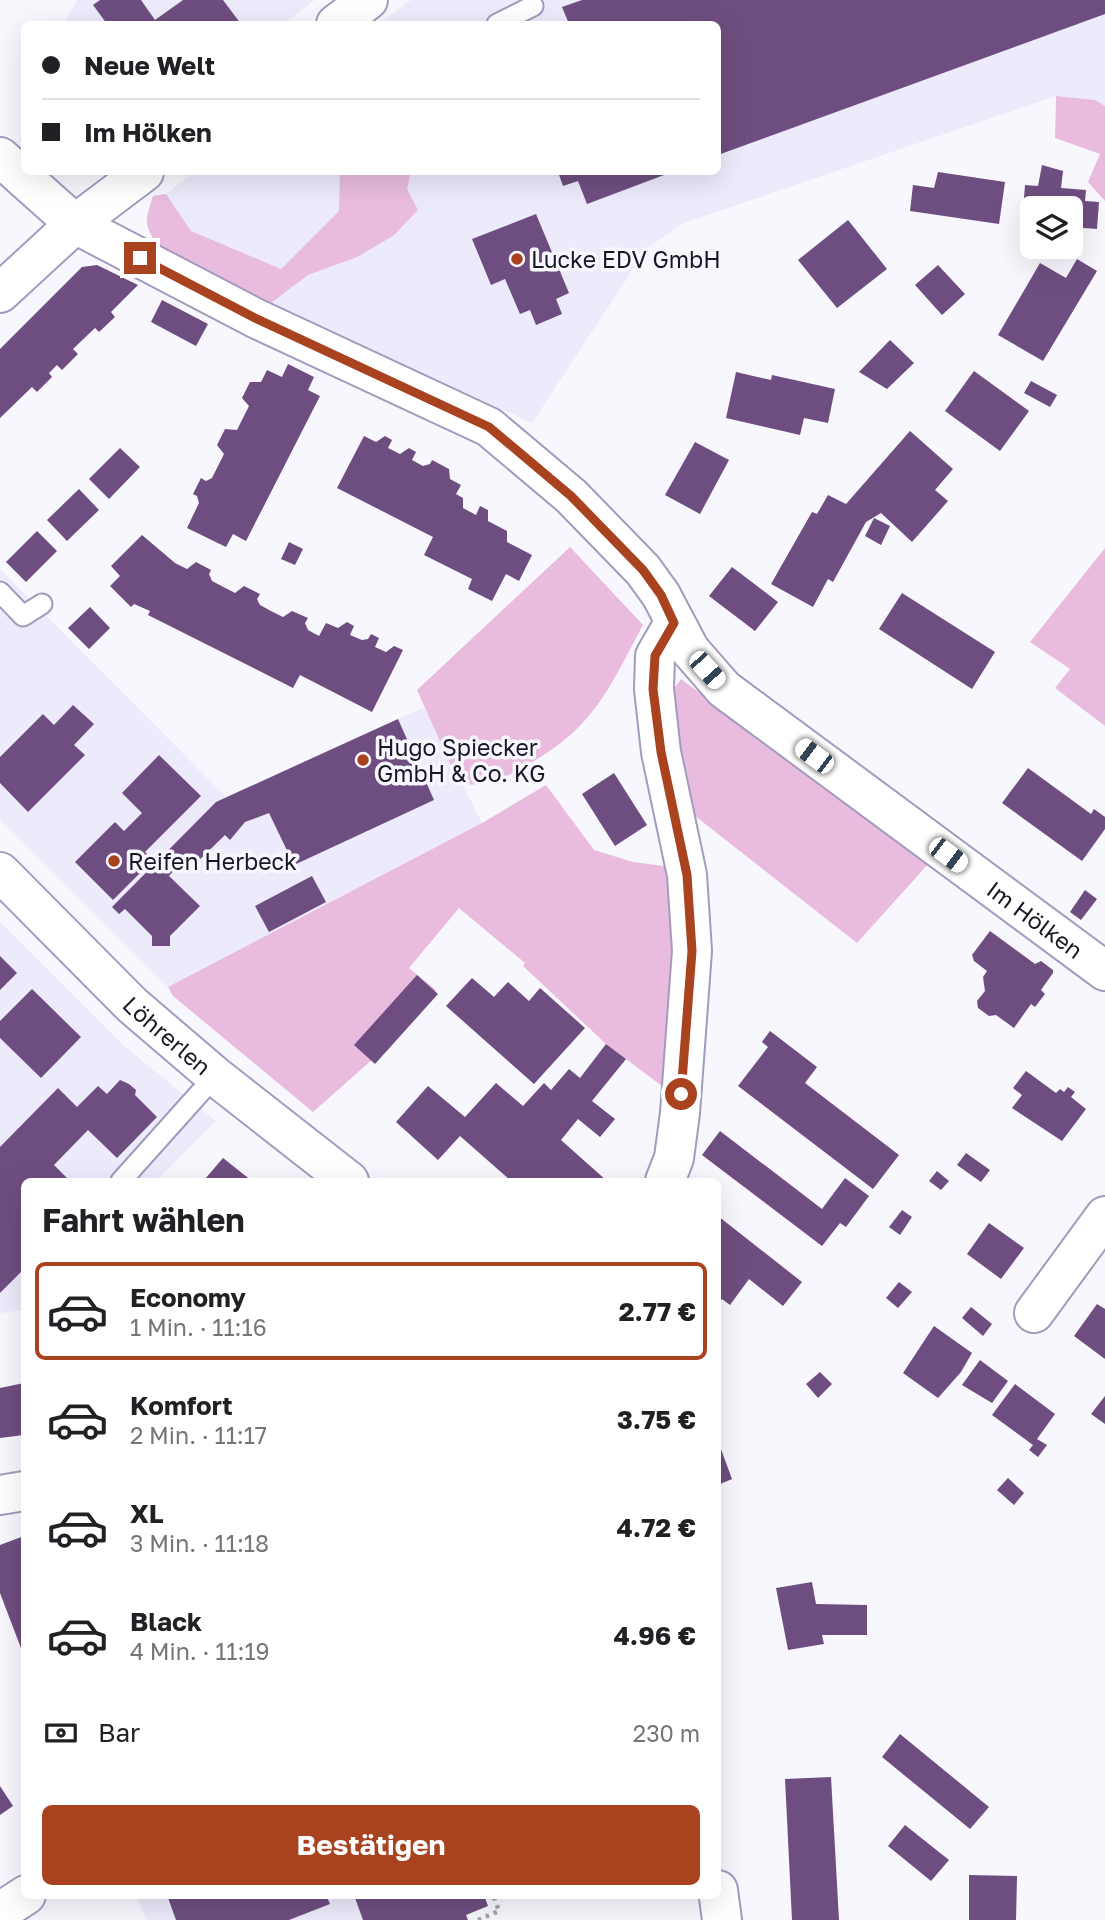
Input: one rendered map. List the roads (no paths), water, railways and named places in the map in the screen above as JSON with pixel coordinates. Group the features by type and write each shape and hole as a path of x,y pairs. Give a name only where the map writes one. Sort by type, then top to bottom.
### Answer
{"street":[{"path":"340,21 368,0"},
{"name":"Im Hölken","path":"0,157 75,224 255,318 489,427 571,496 643,570 661,595 690,650 724,689 1105,971"},
{"path":"0,293 75,224 140,175"},
{"path":"666,1178 674,1158 680,1113 692,951 687,875 661,752 653,689 655,656 674,623"},
{"name":"Löhrerlen","path":"0,872 132,1005 215,1076 345,1178"},
{"path":"1034,1313 1105,1216"},
{"path":"0,1495 21,1492"},
{"path":"0,1912 21,1898"},
{"path":"719,1899 722,1920"}],"lane":[{"path":"503,21 533,6"},
{"path":"0,592 23,616 42,604"},
{"path":"124,1178 215,1076"}],"place":[{"name":"Lucke EDV GmbH","path":"517,259"},
{"name":"Hugo Spiecker GmbH & Co. KG","path":"363,760"},
{"name":"Reifen Herbeck","path":"114,861"}]}
